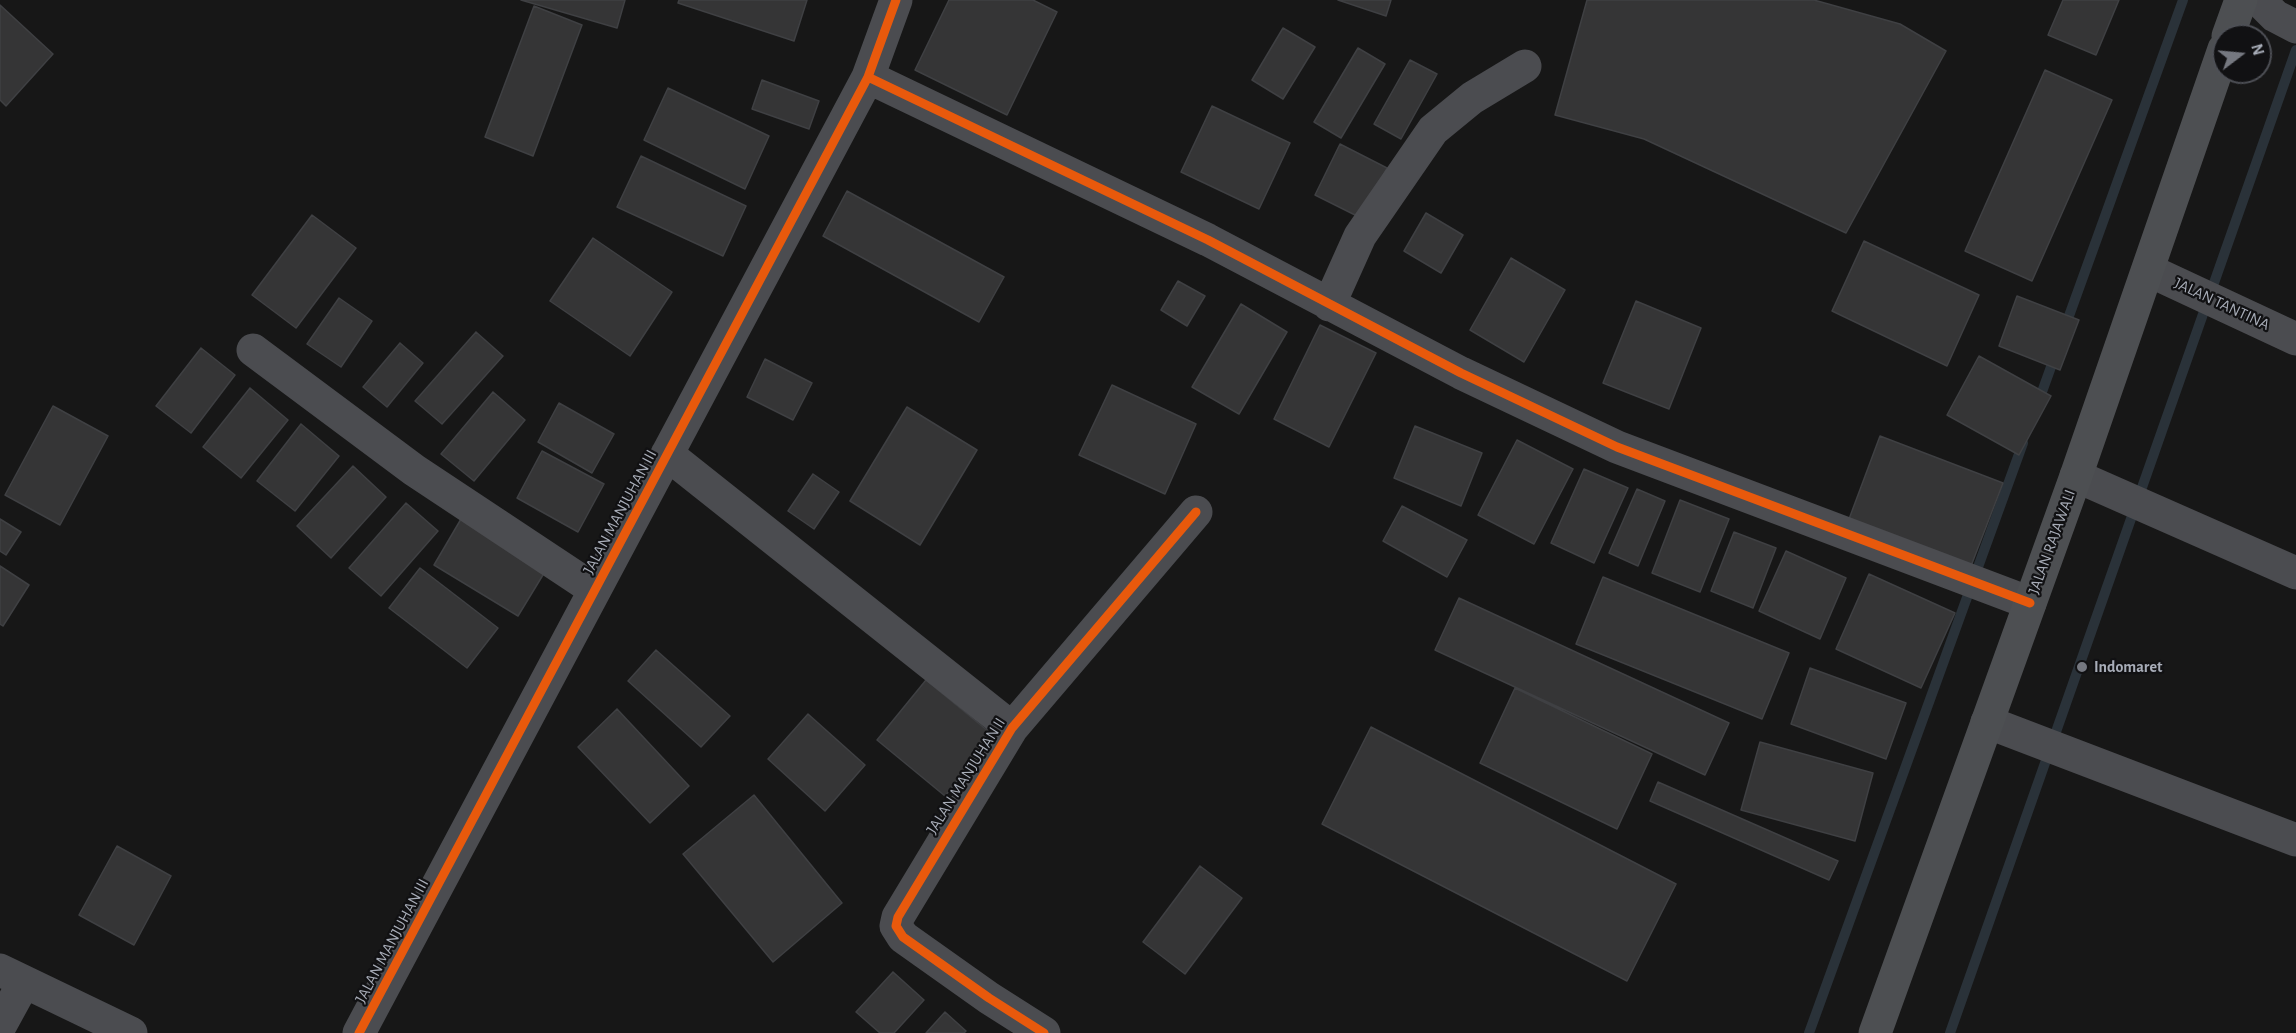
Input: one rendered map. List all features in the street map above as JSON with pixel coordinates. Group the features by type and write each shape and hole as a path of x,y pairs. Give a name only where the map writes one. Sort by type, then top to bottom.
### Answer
{"main road":[{"path":"2233,24 2241,0"},
{"name":"JALAN RAJAWALI","path":"1875,1033 2076,476 2212,84"}],"street":[{"name":"JALAN MANJUHAN III","path":"359,1033 868,77 896,0"},
{"path":"2259,0 2275,16 2296,27"},
{"path":"1329,305 1360,236 1433,130 1472,98 1525,66"},
{"path":"868,77 1208,240 1461,373 1617,447 2030,603"},
{"name":"JALAN TANTINA","path":"2148,270 2296,339"},
{"path":"253,350 422,476 595,590"},
{"path":"667,454 1012,728"},
{"path":"2076,476 2296,573"},
{"name":"JALAN MANJUHAN II","path":"1044,1033 989,998 903,937 896,926 898,917 1012,728 1196,512"},
{"path":"1987,722 2296,840"},
{"path":"0,1026 12,976 131,1033"}],"building":[{"path":"521,0 625,0 617,28"},
{"path":"679,0 807,0 794,41 678,3"},
{"path":"949,0 1033,0 1057,12 1007,115 915,70"},
{"path":"1338,0 1391,0 1386,16"},
{"path":"1587,0 1814,0 1900,24 1946,51 1846,233 1644,139 1555,115"},
{"path":"2063,0 2119,0 2096,55 2048,35"},
{"path":"0,5 53,54 6,106 0,100"},
{"path":"534,6 582,25 533,156 485,137"},
{"path":"1283,28 1315,47 1283,99 1252,80"},
{"path":"1358,48 1385,64 1341,138 1314,122"},
{"path":"1410,60 1437,74 1401,139 1374,124"},
{"path":"2045,70 2112,100 2032,281 1965,251"},
{"path":"762,80 819,101 809,129 752,109"},
{"path":"668,88 769,136 745,189 644,140"},
{"path":"1212,106 1290,143 1259,209 1181,172"},
{"path":"1340,144 1387,168 1361,218 1315,195"},
{"path":"641,156 746,206 723,256 617,207"},
{"path":"847,191 1004,277 979,322 823,236"},
{"path":"1426,213 1463,235 1441,273 1404,251"},
{"path":"312,215 356,248 296,328 252,295"},
{"path":"593,238 672,292 630,356 550,301"},
{"path":"1864,241 1979,295 1947,366 1832,311"},
{"path":"1511,258 1565,290 1524,362 1470,330"},
{"path":"1178,281 1205,296 1187,326 1161,310"},
{"path":"2017,296 2079,320 2060,370 1999,346"},
{"path":"339,298 372,321 341,367 307,344"},
{"path":"1636,301 1701,328 1669,409 1603,383"},
{"path":"1241,304 1287,332 1239,414 1192,387"},
{"path":"1320,325 1376,353 1329,447 1274,419"},
{"path":"476,332 503,356 442,424 415,401"},
{"path":"400,343 423,363 387,407 363,387"},
{"path":"201,348 235,375 191,433 156,406"},
{"path":"1979,356 2051,396 2019,455 1947,415"},
{"path":"765,359 812,383 793,420 747,397"},
{"path":"1112,385 1196,424 1165,494 1079,455"},
{"path":"250,388 288,420 241,478 203,447"},
{"path":"493,392 525,420 474,481 441,454"},
{"path":"559,403 614,434 592,473 538,442"},
{"path":"53,406 108,436 60,525 5,495"},
{"path":"907,407 977,450 920,545 850,501"},
{"path":"301,424 339,456 295,511 257,481"},
{"path":"1415,426 1482,453 1461,506 1394,478"},
{"path":"1880,436 2003,483 1971,566 1849,519"},
{"path":"1517,440 1573,469 1534,544 1478,515"},
{"path":"542,451 604,484 578,532 517,498"},
{"path":"353,466 386,497 331,558 297,526"},
{"path":"1584,469 1628,488 1594,563 1551,543"},
{"path":"813,474 839,492 814,529 788,511"},
{"path":"1637,489 1665,501 1638,566 1609,553"},
{"path":"1680,500 1729,519 1700,592 1652,573"},
{"path":"406,503 438,531 381,596 349,568"},
{"path":"1402,506 1467,540 1447,577 1383,541"},
{"path":"0,519 21,532 6,555 0,551"},
{"path":"461,519 546,570 518,616 434,565"},
{"path":"1734,532 1776,548 1753,608 1711,591"},
{"path":"1786,551 1846,578 1820,639 1759,611"},
{"path":"0,566 29,585 3,626 0,624"},
{"path":"420,568 498,628 467,668 389,608"},
{"path":"1869,574 1955,613 1921,688 1836,649"},
{"path":"1603,577 1789,653 1762,719 1576,644"},
{"path":"1459,598 1729,723 1705,775 1435,650"},
{"path":"656,650 730,716 701,747 628,681"},
{"path":"1810,668 1906,703 1886,759 1791,724"},
{"path":"926,680 994,736 945,796 877,740"},
{"path":"1515,688 1652,754 1617,829 1480,763"},
{"path":"617,709 689,786 650,823 578,747"},
{"path":"808,714 865,765 825,811 768,759"},
{"path":"1371,727 1676,884 1627,981 1322,824"},
{"path":"1760,742 1873,773 1855,841 1741,810"},
{"path":"1658,782 1838,861 1829,880 1650,801"},
{"path":"754,795 842,903 773,962 683,854"},
{"path":"117,846 171,876 134,945 79,915"},
{"path":"1200,866 1242,898 1185,974 1143,942"},
{"path":"893,972 924,1000 894,1033 880,1033 856,1012"},
{"path":"945,1012 966,1031 964,1033 926,1033"}],"waterway":[{"path":"2065,327 2183,0"},
{"path":"1950,1033 2296,50"},
{"path":"2038,403 2056,353"},
{"path":"1809,1033 2023,443"}],"cycle path":[{"path":"359,1033 868,77 896,0"},
{"path":"868,77 1208,240 1461,373 1617,447 2030,603"},
{"path":"1044,1033 989,998 903,937 896,926 898,917 1012,728 1196,512"}],"place":[{"name":"Indomaret","path":"2082,667"}]}
